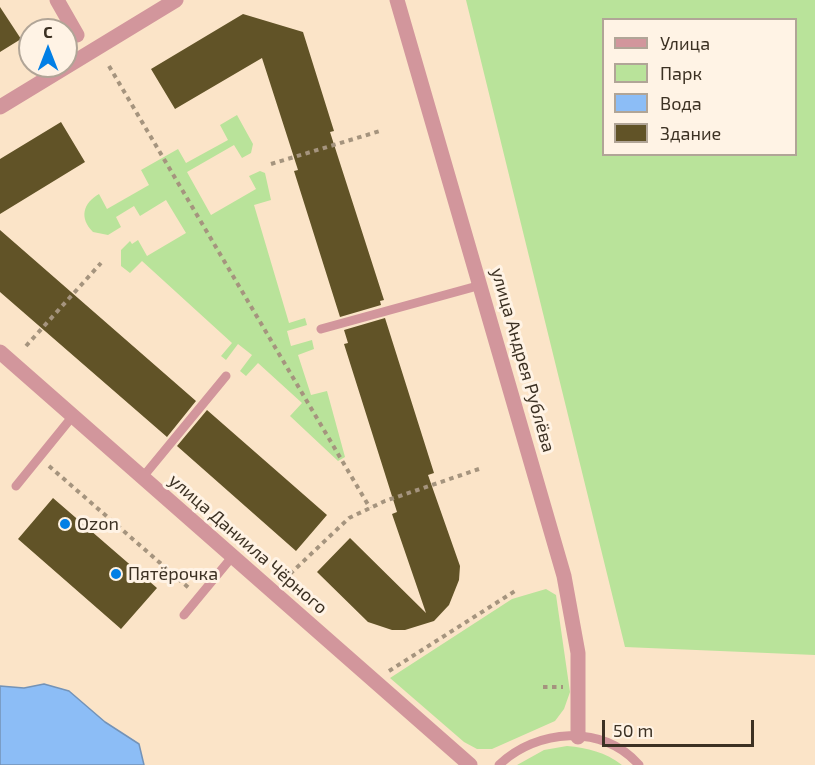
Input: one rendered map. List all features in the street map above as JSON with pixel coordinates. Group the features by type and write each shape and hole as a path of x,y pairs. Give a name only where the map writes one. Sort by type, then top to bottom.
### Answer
{"street":[{"path":"57,0 67,18"},
{"path":"0,107 176,0"},
{"name":"улица Андрея Рублёва","path":"397,0 561,565 574,618 578,652 578,737"},
{"name":"улица Даниила Чёрного","path":"0,352 470,765"}],"lane":[{"path":"321,329 480,285"},
{"path":"142,478 226,376"},
{"path":"16,486 72,417"},
{"path":"184,615 232,557"},
{"path":"500,765 520,748 543,739 566,735 613,746 639,765"}],"path":[{"path":"109,66 370,508"},
{"path":"271,164 380,131"},
{"path":"26,346 101,263"},
{"path":"39,457 199,596"},
{"path":"290,574 349,518 370,508 479,469"},
{"path":"393,667 514,591"},
{"path":"543,687 570,688"}],"green space":[{"path":"466,0 815,0 815,655 625,647"},
{"path":"237,115 253,144 251,153 242,158 234,145 187,172 211,215 256,189 249,176 260,171 265,173 271,200 254,205 289,323 305,318 307,325 287,331 291,346 312,340 314,349 298,355 311,395 327,391 345,457 338,461 290,416 302,403 258,363 246,376 240,371 252,355 238,344 226,360 221,356 232,343 142,261 130,273 121,266 121,250 130,241 132,244 138,240 147,256 186,233 166,200 140,216 134,206 116,217 121,227 108,235 93,232 86,221 86,206 99,194 107,209 149,185 141,170 178,149 186,163 228,140 220,125"},
{"path":"546,589 556,595 570,692 564,709 555,721 492,749 477,749 464,742 390,678 512,599"},
{"path":"567,746 596,751 622,765 517,765 544,750"}],"water":[{"path":"44,684 69,691 105,722 139,744 144,765 0,765 0,686 24,688"}],"building":[{"path":"0,7 18,34 18,41 0,52"},
{"path":"243,14 303,32 334,131 330,132 384,300 380,301 381,305 340,317 294,171 298,170 262,58 175,109 151,69"},
{"path":"61,122 85,162 0,214 0,159"},
{"path":"0,230 196,401 167,437 0,292"},
{"path":"385,318 434,473 428,475 460,566 459,580 449,605 434,621 405,630 392,630 368,622 317,572 350,538 426,613 392,514 397,512 344,344 348,343 344,330"},
{"path":"207,410 327,515 296,551 177,446"},
{"path":"53,498 157,588 121,629 18,539"}],"place":[{"name":"Ozon","path":"65,524"},
{"name":"Пятёрочка","path":"116,574"}]}
